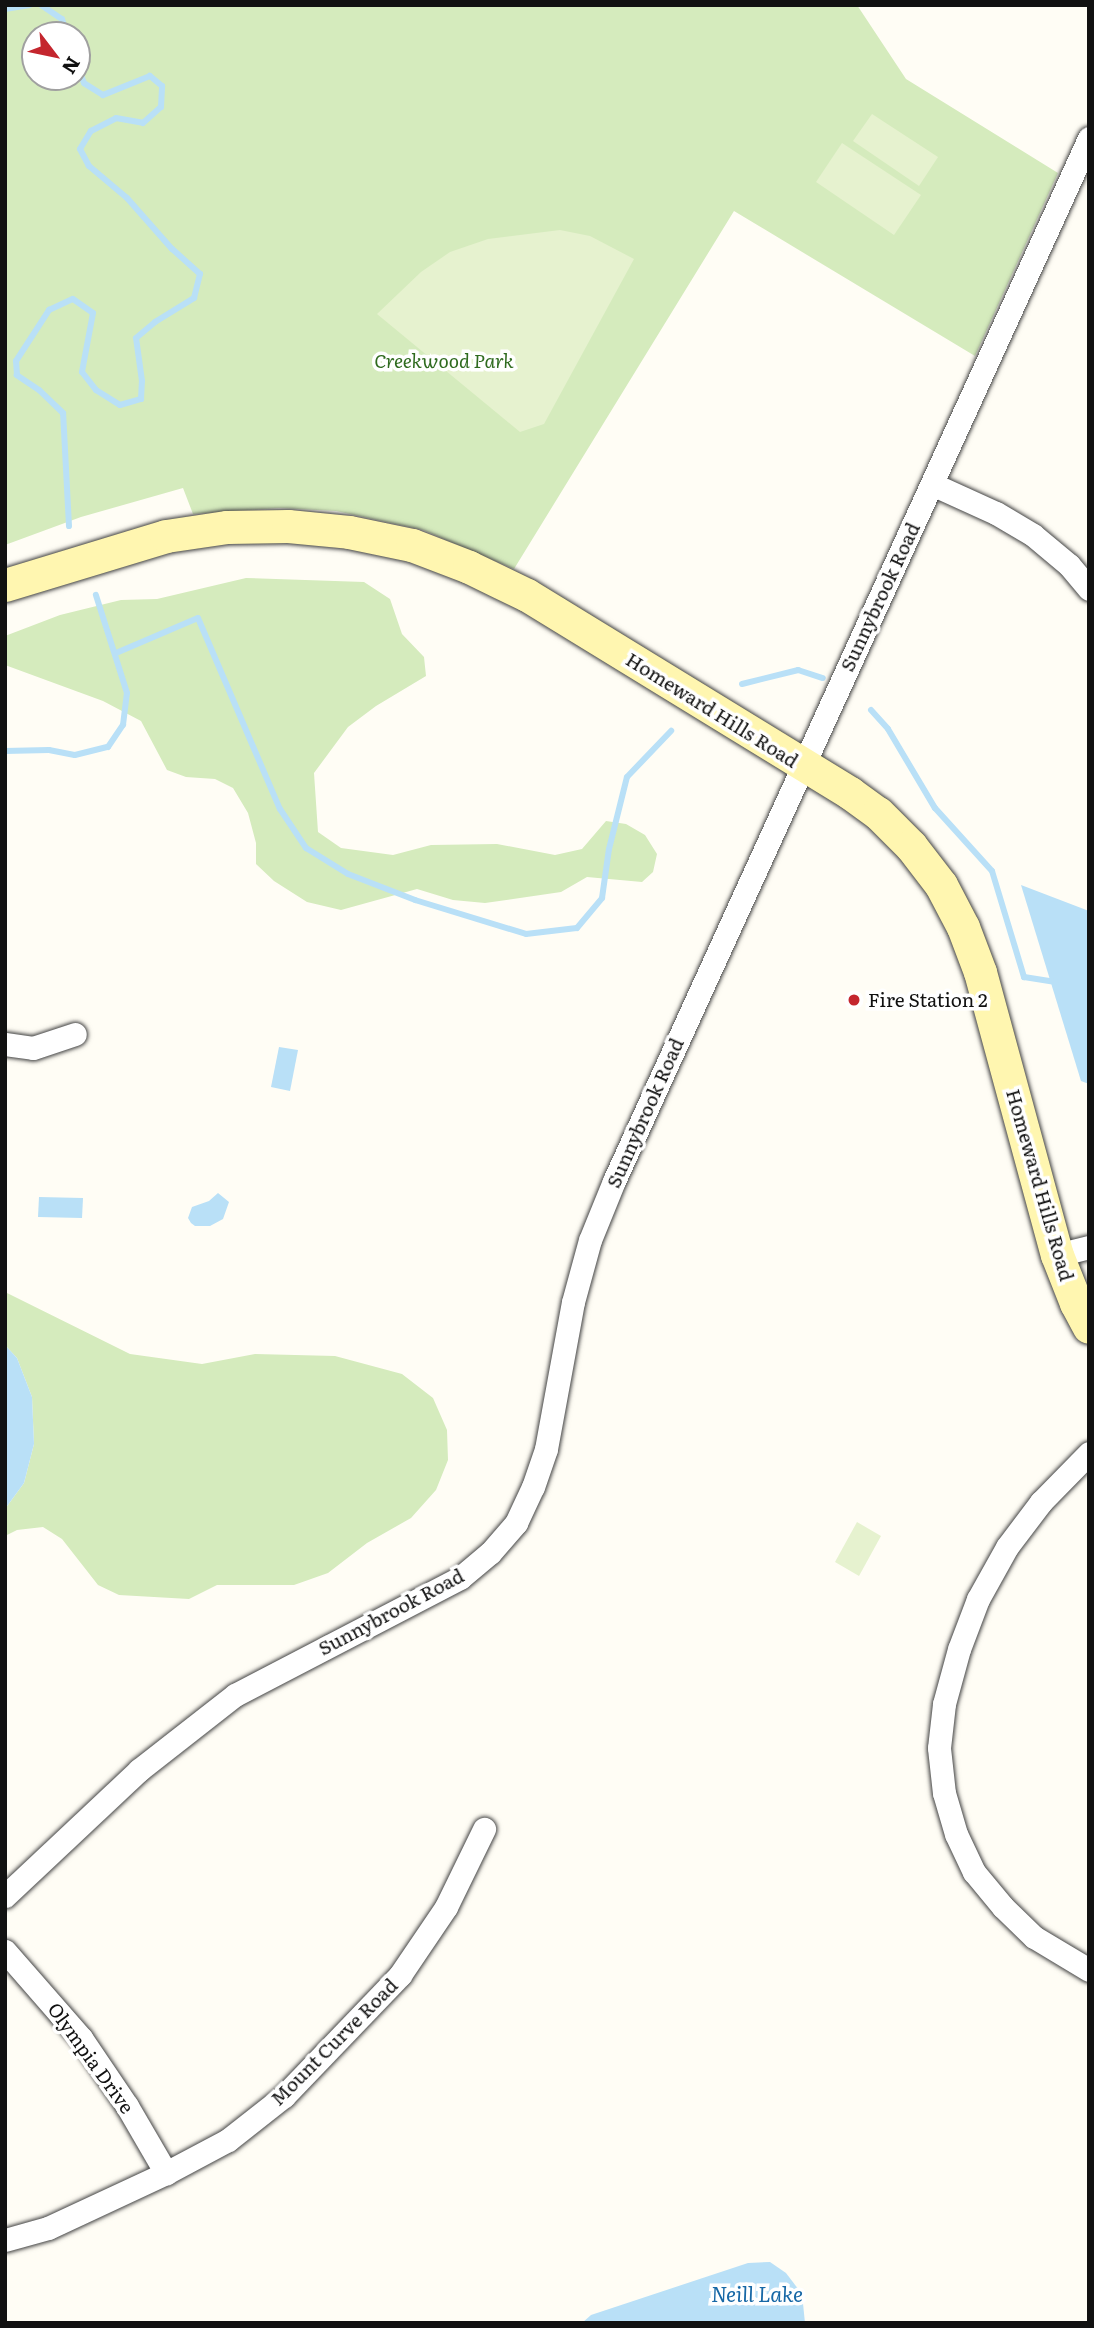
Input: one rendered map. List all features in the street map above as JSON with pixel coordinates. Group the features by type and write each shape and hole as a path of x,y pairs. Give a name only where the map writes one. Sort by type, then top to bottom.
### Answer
{"street":[{"name":"Sunnybrook Road","path":"5,1896 139,1770 235,1695 460,1578 490,1553 516,1523 533,1487 546,1449 573,1301 590,1240 618,1172 932,484 1079,187 1089,138"},
{"path":"932,484 996,513 1033,535 1069,565 1089,589"},
{"name":"Homeward Hills Road","path":"5,585 166,536 227,527 288,526 349,532 412,545 470,567 527,595 850,793 878,813 911,846 941,885 963,927 1073,1251 1089,1327"},
{"path":"5,1044 33,1048 75,1034"},
{"path":"1089,1453 1041,1502 1020,1529 978,1599 959,1649 944,1704 939,1748 944,1793 956,1833 974,1872 1003,1907 1034,1937 1089,1970"},
{"name":"Mount Curve Road","path":"5,2240 48,2228 166,2173 228,2140 284,2096 400,1975 446,1907 484,1829"},
{"name":"Olympia Drive","path":"5,1951 81,2038 127,2106 166,2173"}],"green space":[{"name":"Creekwood Park","path":"5,5 857,5 906,79 1058,173 975,356 734,211 514,569 423,530 336,511 279,508 193,514 183,488 81,517 5,545"},
{"path":"872,114 938,157 919,186 853,141"},
{"path":"842,143 921,195 894,235 816,182"},
{"name":"Creekwood Park","path":"560,230 590,236 634,259 544,424 520,432 377,314 421,272 450,252 488,239"},
{"path":"246,578 364,582 390,599 402,634 424,657 426,676 376,706 348,727 314,773 318,832 341,848 393,855 431,845 497,844 555,855 582,849 606,821 626,824 645,835 657,854 653,872 642,882 587,877 561,892 485,903 453,900 417,889 341,910 307,902 274,881 256,864 256,843 248,813 233,788 215,779 186,777 167,770 141,721 103,701 5,665 5,636 60,615 121,600 157,599"},
{"path":"5,1292 130,1354 202,1364 255,1354 335,1356 402,1374 433,1398 447,1430 448,1460 436,1490 411,1518 367,1543 328,1573 294,1585 217,1585 189,1599 119,1595 98,1585 62,1539 43,1527 17,1530 5,1536 5,1509 24,1483 34,1444 32,1397 17,1358 5,1345"},
{"path":"857,1522 881,1536 859,1576 835,1562"}],"water":[{"path":"1021,885 1089,911 1089,1084 1081,1081"},
{"path":"279,1047 298,1050 290,1091 271,1087"},
{"path":"218,1193 229,1202 223,1219 210,1226 195,1226 191,1223 188,1218 192,1207 209,1201"},
{"path":"39,1197 83,1198 82,1218 38,1217"},
{"path":"5,1345 17,1358 32,1397 34,1444 24,1483 5,1509"},
{"name":"Neill Lake","path":"770,2262 786,2273 802,2294 805,2323 582,2323 591,2315 748,2263"}],"waterway":[{"path":"5,9 30,5"},
{"path":"41,5 63,21"},
{"path":"69,526 63,413 39,390 17,375 16,361 49,310 73,299 93,313 82,372 96,390 120,405 141,399 142,381 136,338 155,322 194,298 200,274 172,249 127,198 89,166 80,149 91,131 116,118 143,123 161,107 162,86 150,76 103,95 91,87"},
{"path":"5,751 49,750 75,755 108,747 123,725 127,693 96,595"},
{"path":"116,653 198,618 280,809 306,848 348,874 415,900 526,934 577,928 602,898 609,849 627,777 671,731"},
{"path":"742,684 798,670 823,678"},
{"path":"871,710 888,729 935,808 992,871 1024,977 1056,982"}],"place":[{"name":"Fire Station 2","path":"854,1000"}]}
